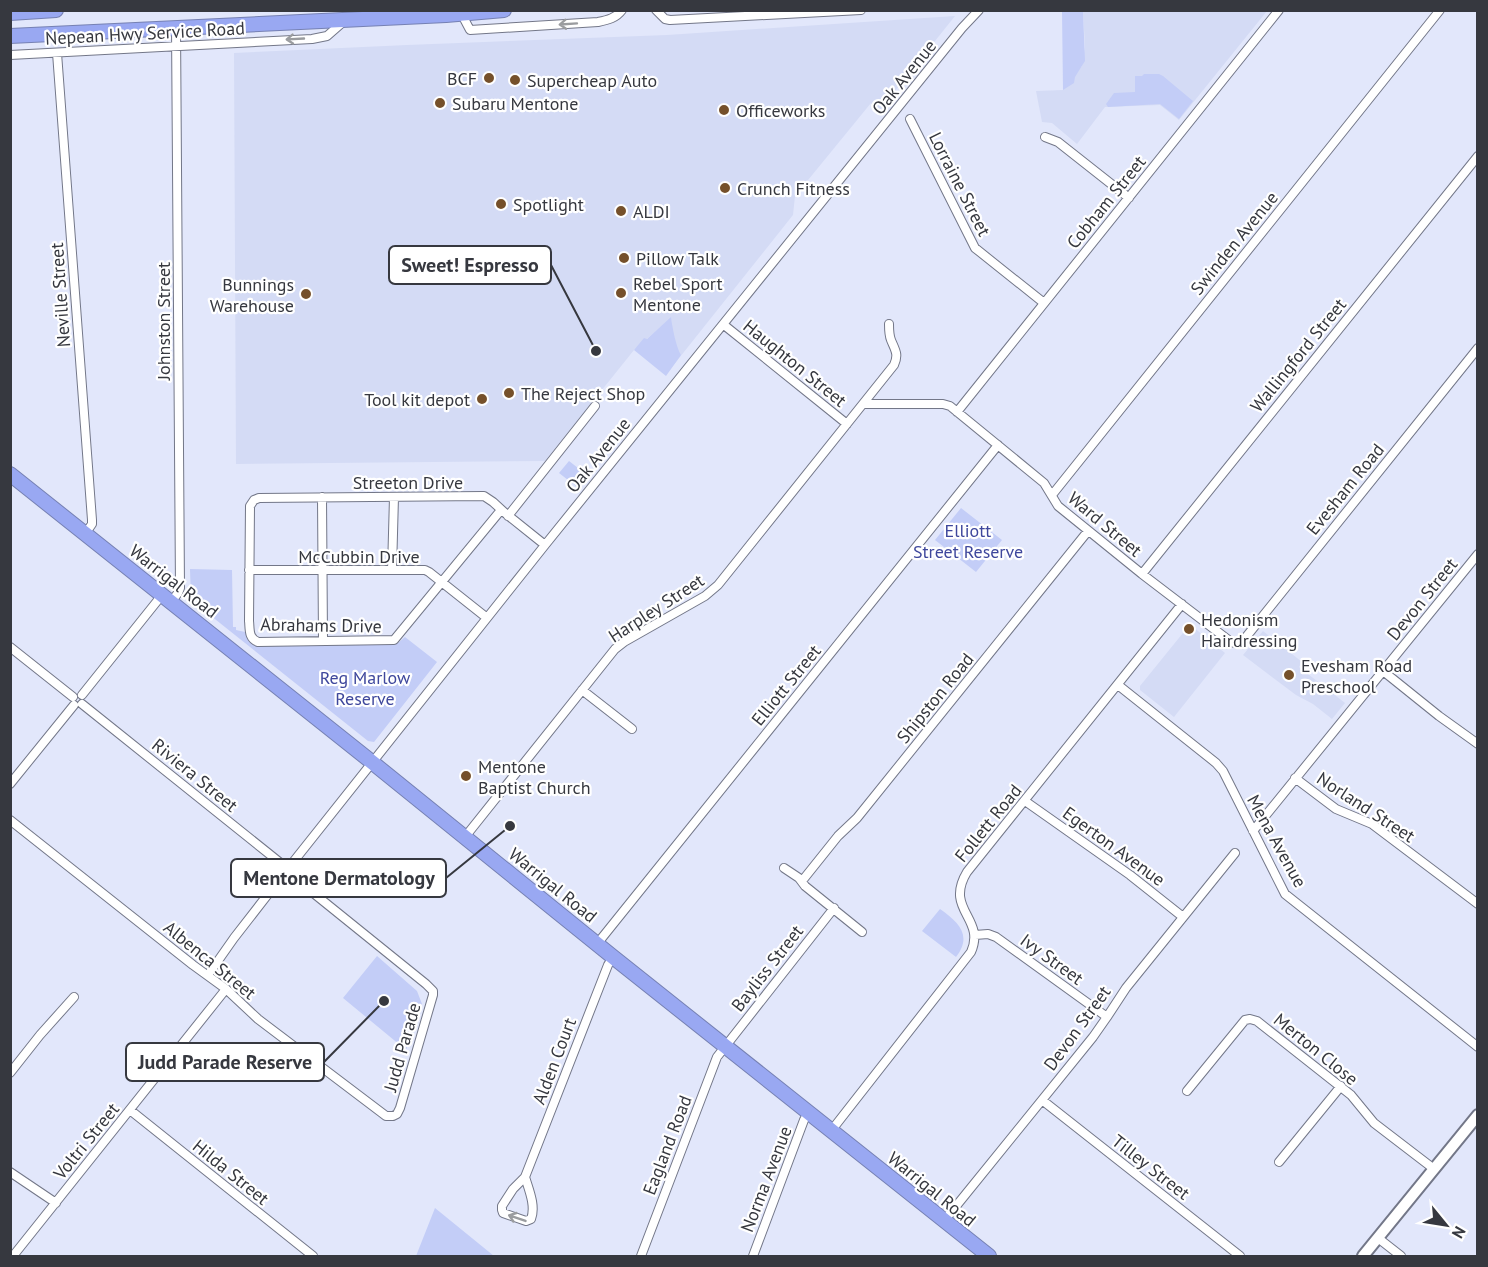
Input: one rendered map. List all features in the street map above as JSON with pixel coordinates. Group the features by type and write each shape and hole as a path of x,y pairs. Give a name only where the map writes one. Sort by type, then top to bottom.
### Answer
{"highway":[{"path":"10,13 56,10"},
{"path":"10,36 347,19 387,14 461,14 504,10"},
{"name":"Warrigal Road","path":"10,474 989,1257"}],"main road":[{"path":"1363,1257 1476,1121"}],"street":[{"path":"461,14 471,30 598,22 612,19 622,10"},
{"path":"656,10 665,19 670,20 861,10"},
{"name":"Oak Avenue","path":"962,28 970,10"},
{"name":"Oak Avenue","path":"373,763 545,545 962,28 979,10"},
{"name":"Cobham Street","path":"957,412 1279,10"},
{"name":"Swinden Avenue","path":"1052,495 1440,10"},
{"name":"Nepean Hwy Service Road","path":"10,55 322,37 347,19"},
{"name":"Johnston Street","path":"176,27 180,588 171,602 179,609"},
{"name":"Neville Street","path":"57,52 92,520 85,534"},
{"name":"Lorraine Street","path":"910,119 975,248 1044,303"},
{"path":"1045,136 1058,142 1129,198"},
{"name":"Wallingford Street","path":"1142,574 1478,156"},
{"name":"Harpley Street","path":"465,837 619,645 714,589 864,404 896,361 897,352 890,336 889,324"},
{"name":"Haughton Street","path":"724,325 847,424"},
{"name":"Evesham Road","path":"1234,644 1242,642 1478,348"},
{"name":"Ward Street","path":"864,404 944,404 950,406 1044,483 1058,506 1234,644"},
{"path":"443,582 595,406"},
{"name":"Elliott Street","path":"597,944 998,446"},
{"name":"Streeton Drive","path":"249,570 250,506 254,500 259,498 484,496 545,545"},
{"path":"322,497 323,641"},
{"path":"392,570 394,497"},
{"name":"Shipston Road","path":"802,881 838,836 857,819 1088,531"},
{"name":"Devon Street","path":"1253,831 1478,554"},
{"name":"McCubbin Drive","path":"249,570 425,570 488,618"},
{"name":"Abrahams Drive","path":"249,570 250,634 258,642 394,640 443,582"},
{"path":"10,784 162,595"},
{"name":"Follett Road","path":"975,935 961,903 959,892 967,872 1182,604"},
{"name":"Riviera Street","path":"10,647 287,870"},
{"path":"1383,671 1478,744"},
{"name":"Mena Avenue","path":"1118,685 1223,771 1282,889 1289,898 1478,1047"},
{"path":"582,690 632,729"},
{"path":"208,975 287,870 373,763"},
{"name":"Norland Street","path":"1295,778 1330,805 1372,824 1478,904"},
{"name":"Egerton Avenue","path":"1025,801 1130,874 1183,917"},
{"name":"Albenca Street","path":"10,820 226,989 267,1026 386,1116 393,1116"},
{"name":"Devon Street","path":"944,1221 1107,1017 1126,988 1235,854"},
{"path":"784,868 862,932"},
{"name":"Judd Parade","path":"287,870 433,991 400,1108 398,1114 393,1116"},
{"name":"Bayliss Street","path":"725,1046 834,908"},
{"name":"Ivy Street","path":"975,935 988,934 996,937 1107,1017"},
{"path":"831,1131 966,959 973,947 975,935"},
{"name":"Alden Court","path":"525,1178 533,1210 531,1219 526,1221 504,1213 503,1205 513,1189 525,1178 608,965 614,957"},
{"name":"Voltri Street","path":"13,1257 226,989"},
{"path":"10,1073 74,997"},
{"name":"Merton Close","path":"1187,1091 1245,1020 1257,1021 1341,1086 1377,1125 1434,1169"},
{"name":"Eagland Road","path":"641,1257 718,1054 725,1046"},
{"path":"1279,1162 1341,1086"},
{"name":"Tilley Street","path":"1042,1100 1240,1257"},
{"name":"Hilda Street","path":"130,1110 312,1257"},
{"name":"Norma Avenue","path":"753,1257 808,1113"},
{"path":"10,1172 56,1203"},
{"path":"1378,1238 1401,1257"}],"shaded area":[{"path":"1083,11 1267,11 1179,120 1160,105 1105,107 1077,144 1052,123 1042,122 1036,91 1063,90 1082,66 1085,47"},
{"path":"955,16 879,111 871,103 795,196 793,215 672,367 671,318 634,350 545,461 236,464 234,53 667,35"},
{"path":"1193,627 1225,653 1174,717 1140,690 1140,686 1187,628"},
{"name":"Evesham Road Preschool","path":"1263,631 1302,662 1299,667 1345,703 1332,719 1243,655"}],"green space":[{"path":"1062,11 1083,11 1085,61 1074,83 1063,90"},
{"path":"1144,74 1163,76 1193,101 1179,119 1160,104 1108,107 1106,104 1114,93 1135,92 1135,76"},
{"path":"671,317 681,355 666,376 634,350 644,338 647,339"},
{"path":"569,461 587,475 577,487 559,473"},
{"name":"Elliott Street Reserve","path":"961,508 1002,540 976,572 935,540"},
{"name":"Reg Marlow Reserve","path":"190,569 232,570 233,627 245,632 248,638 257,645 390,645 398,643 405,637 437,662 374,742 368,741 191,600"},
{"path":"940,909 957,924 963,936 961,949 956,957 922,931"},
{"path":"377,956 417,991 422,1004 406,1050 343,998"},
{"path":"435,1208 494,1256 416,1256"}],"place":[{"name":"BCF","path":"489,78"},
{"name":"Supercheap Auto","path":"515,80"},
{"name":"Subaru Mentone","path":"440,103"},
{"name":"Officeworks","path":"724,110"},
{"name":"Crunch Fitness","path":"725,188"},
{"name":"Spotlight","path":"501,204"},
{"name":"ALDI","path":"621,211"},
{"name":"Pillow Talk","path":"624,258"},
{"name":"Rebel Sport Mentone","path":"621,293"},
{"name":"Bunnings Warehouse","path":"306,294"},
{"name":"Sweet! Espresso","path":"596,351"},
{"name":"The Reject Shop","path":"509,393"},
{"name":"Tool kit depot","path":"482,399"},
{"name":"Hedonism Hairdressing","path":"1189,629"},
{"name":"Evesham Road Preschool","path":"1289,675"},
{"name":"Mentone Baptist Church","path":"466,776"},
{"name":"Mentone Dermatology","path":"510,826"},
{"name":"Judd Parade Reserve","path":"384,1001"}]}
